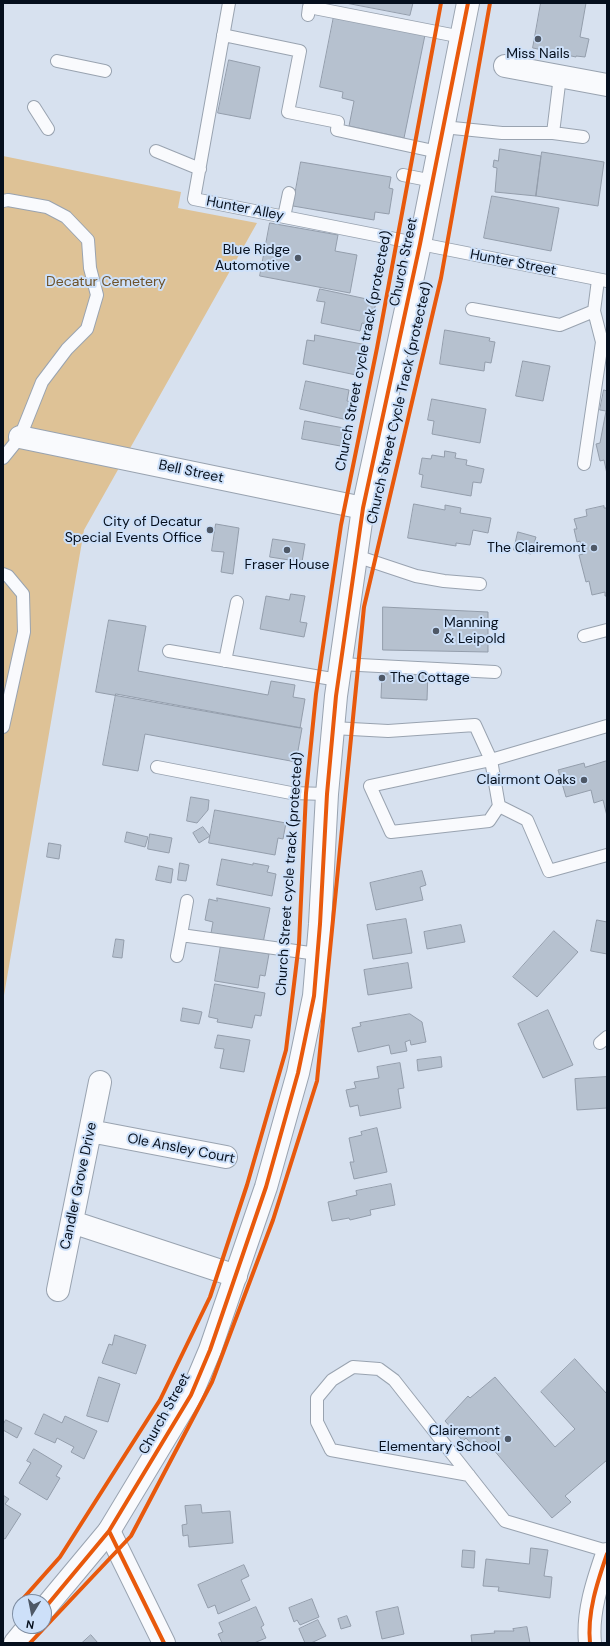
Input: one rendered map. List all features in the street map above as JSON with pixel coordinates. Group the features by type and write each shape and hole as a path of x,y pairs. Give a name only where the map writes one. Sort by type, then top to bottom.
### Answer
{"main road":[{"name":"Church Street","path":"52,1599 109,1531 191,1395 210,1350 236,1276 266,1165 299,1067 314,996 327,794 333,728 339,672 362,508 420,244 468,3"},
{"path":"505,66 607,85"},
{"name":"Bell Street","path":"20,437 362,508"},
{"name":"Candler Grove Drive","path":"58,1290 100,1082"},
{"name":"Ole Ansley Court","path":"90,1131 226,1157"},
{"path":"72,1222 236,1276"},
{"path":"109,1531 164,1643"},
{"path":"590,1643 589,1632 595,1590 607,1554"},
{"path":"15,1643 22,1634"}],"lane":[{"name":"Hunter Alley","path":"229,3 194,199 420,244"},
{"path":"309,11 462,37"},
{"path":"223,36 300,51 288,112 338,122 337,130 438,152"},
{"path":"57,61 105,70"},
{"path":"552,133 560,76"},
{"path":"34,107 48,129"},
{"path":"443,127 502,132 552,133 583,137"},
{"path":"156,151 200,169"},
{"path":"403,175 433,181"},
{"path":"284,217 289,193"},
{"path":"3,201 8,200 47,207 66,217 88,240 90,268 97,295 87,329 67,349 42,382 20,437 3,458"},
{"name":"Hunter Street","path":"420,244 603,280"},
{"path":"584,464 602,342 594,311 603,280"},
{"path":"472,309 560,325 594,311"},
{"path":"356,556 416,576 444,581 480,584"},
{"path":"3,574 8,576 23,594 24,632 3,727"},
{"path":"225,661 237,602"},
{"path":"584,636 607,630"},
{"path":"169,651 225,661 339,672 495,672"},
{"path":"333,728 388,731 475,724 491,760 499,806 489,821 391,832 370,786 491,760 607,726"},
{"path":"157,767 292,793 327,794"},
{"path":"499,806 527,820 549,871 607,855"},
{"path":"177,956 187,901"},
{"path":"181,935 317,954"},
{"path":"469,1475 331,1450 317,1422 317,1398 332,1380 353,1367 378,1369 394,1380 469,1475 505,1521 607,1551"}],"green space":[{"name":"Decatur Cemetery","path":"3,156 181,192 178,208 257,223 84,530 3,1001"}],"building":[{"path":"346,3 413,3 410,15"},
{"path":"541,3 586,3 580,37 589,39 585,57 576,57 533,48"},
{"path":"334,16 425,35 404,138 349,126 354,101 342,98 343,92 320,87"},
{"path":"229,60 260,67 250,119 218,113"},
{"path":"500,149 541,156 536,196 495,192 497,168 493,167 494,160 498,161"},
{"path":"542,152 604,162 598,206 536,196"},
{"path":"301,162 391,177 389,188 393,189 389,214 375,212 374,220 293,206"},
{"path":"492,196 559,208 551,251 484,238"},
{"path":"270,223 338,235 335,251 357,255 350,293 260,276"},
{"path":"320,289 376,301 372,325 362,323 360,331 321,323 325,302 317,301"},
{"path":"445,330 490,338 489,341 495,342 491,363 485,362 484,371 440,364"},
{"path":"315,335 367,345 361,376 303,364 307,340 314,341"},
{"path":"523,361 550,366 543,401 516,396"},
{"path":"306,381 349,390 347,401 356,403 352,421 300,409"},
{"path":"604,390 607,391 607,474 604,460 600,461 596,444 600,443 606,411 600,410"},
{"path":"432,399 486,409 480,443 432,434 434,421 428,420"},
{"path":"305,421 350,429 346,447 302,439"},
{"path":"445,451 456,453 455,458 467,460 466,465 484,469 481,483 473,482 471,496 421,487 423,475 419,474 422,458 431,459 432,455 444,457"},
{"path":"414,504 445,510 445,505 461,508 460,513 491,518 488,533 473,530 470,545 456,543 456,546 408,538"},
{"name":"The Clairemont","path":"604,506 604,508 607,508 607,596 605,596 605,592 592,595 589,581 586,582 579,555 583,554 580,541 577,542 574,529 577,529 574,519 587,516 586,510"},
{"path":"216,524 239,528 233,574 221,572 224,552 212,551"},
{"path":"518,532 536,537 531,554 514,550"},
{"name":"Fraser House","path":"273,539 305,544 302,562 270,557"},
{"path":"291,594 305,596 300,622 307,623 304,637 260,629 266,596 289,600"},
{"name":"Manning & Leipold","path":"383,607 488,612 488,652 383,650"},
{"path":"109,620 146,626 138,671 268,695 271,681 295,685 293,697 305,699 300,728 96,692"},
{"path":"389,670 428,671 427,700 381,698 382,674 388,674"},
{"path":"116,694 302,728 296,762 145,734 138,771 103,765"},
{"name":"Clairmont Oaks","path":"607,761 607,816 603,800 594,803 591,790 566,797 558,770 584,763 585,767"},
{"path":"191,797 209,800 208,810 197,823 187,821"},
{"path":"215,810 286,823 283,839 278,838 275,855 209,843"},
{"path":"203,827 210,836 199,843 193,833"},
{"path":"127,832 148,837 145,847 125,842"},
{"path":"150,834 172,838 169,853 148,849"},
{"path":"49,843 61,845 59,859 47,857"},
{"path":"222,859 253,865 253,863 269,866 267,872 276,874 272,896 217,885"},
{"path":"180,863 189,865 186,881 178,880"},
{"path":"159,866 173,869 171,883 156,880"},
{"path":"422,871 426,885 420,887 423,900 376,910 370,883"},
{"path":"217,898 270,908 263,943 211,933 213,922 205,920 209,899 217,901"},
{"path":"406,919 412,953 373,959 367,925"},
{"path":"597,920 607,922 607,954 591,951"},
{"path":"461,925 465,942 427,949 424,932"},
{"path":"554,931 578,952 537,997 513,977"},
{"path":"116,939 124,940 122,958 113,957"},
{"path":"221,945 269,954 265,976 260,975 258,988 215,981"},
{"path":"408,963 412,988 368,995 364,970"},
{"path":"215,984 265,993 261,1016 255,1015 252,1028 217,1022 218,1019 209,1017"},
{"path":"183,1008 202,1012 199,1024 181,1021"},
{"path":"548,1010 573,1065 543,1078 518,1024"},
{"path":"410,1014 422,1022 426,1042 411,1045 410,1040 405,1042 407,1051 391,1054 389,1045 358,1052 352,1028 361,1026 360,1023"},
{"path":"218,1035 250,1040 244,1072 220,1068 224,1049 215,1048"},
{"path":"441,1057 442,1067 418,1071 417,1060"},
{"path":"400,1063 404,1088 398,1089 401,1108 360,1116 358,1105 350,1107 346,1090 356,1088 354,1082 379,1078 377,1067"},
{"path":"607,1077 607,1108 577,1110 575,1079"},
{"path":"377,1128 387,1172 354,1179 350,1162 354,1162 349,1138 362,1135 361,1132"},
{"path":"391,1184 395,1205 370,1210 371,1215 350,1220 349,1218 332,1221 328,1202 357,1195 356,1191"},
{"path":"115,1335 146,1345 136,1374 102,1363 109,1344 112,1345"},
{"name":"Clairemont Elementary School","path":"575,1359 607,1394 607,1460 565,1496 571,1502 552,1518 486,1441 477,1450 466,1438 463,1441 445,1421 468,1396 470,1398 495,1377 555,1447 575,1429 541,1392"},
{"path":"99,1377 120,1384 108,1422 87,1416"},
{"path":"44,1414 62,1423 65,1416 97,1431 84,1459 71,1452 74,1447 57,1438 55,1443 35,1434"},
{"path":"6,1420 22,1428 17,1438 3,1430 3,1425"},
{"path":"34,1449 62,1466 56,1476 60,1478 47,1500 19,1483 31,1463 27,1461"},
{"path":"3,1495 9,1499 5,1504 21,1514 5,1539 3,1538"},
{"path":"201,1505 202,1513 230,1511 233,1543 189,1547 188,1535 183,1536 182,1525 187,1524 185,1506"},
{"path":"531,1548 548,1550 544,1576 552,1577 550,1598 498,1591 499,1587 483,1586 486,1559 529,1564"},
{"path":"463,1550 475,1551 474,1568 462,1567"},
{"path":"244,1565 249,1576 241,1580 250,1600 218,1614 215,1605 208,1608 198,1585"},
{"path":"312,1599 319,1617 300,1625 297,1620 294,1622 289,1608"},
{"path":"256,1607 264,1625 261,1627 266,1638 254,1643 222,1643 218,1634 223,1632 219,1623"},
{"path":"398,1607 404,1634 382,1639 376,1612"},
{"path":"347,1616 351,1626 341,1629 338,1619"},
{"path":"318,1620 326,1636 311,1643 305,1643 299,1629"},
{"path":"527,1627 530,1643 472,1643 471,1635 495,1633 494,1631 514,1631 513,1629"},
{"path":"91,1635 98,1643 82,1643"}],"cycle path":[{"name":"Church Street cycle track (protected)","path":"27,1594 60,1557 160,1400 210,1297 247,1185 286,1050 299,943 306,793 316,694 341,525 377,348 441,3"},
{"name":"Church Street Cycle Track (protected)","path":"52,1599 109,1531 191,1395 210,1350 266,1187 298,1073 314,996 320,924 327,794 336,696 363,508 420,244 468,3"},
{"name":"Church Street Cycle Track (protected)","path":"30,1643 131,1536 212,1382 273,1220 317,1081 364,607 441,278 490,3"},
{"path":"109,1531 164,1643"},
{"path":"590,1643 589,1632 591,1609 596,1587 607,1554"}],"place":[{"name":"Miss Nails","path":"538,39"},
{"name":"Blue Ridge Automotive","path":"298,258"},
{"name":"City of Decatur Special Events Office","path":"210,530"},
{"name":"The Clairemont","path":"594,548"},
{"name":"Fraser House","path":"287,550"},
{"name":"Manning & Leipold","path":"436,631"},
{"name":"The Cottage","path":"382,678"},
{"name":"Clairmont Oaks","path":"584,780"},
{"name":"Clairemont Elementary School","path":"508,1439"}]}
